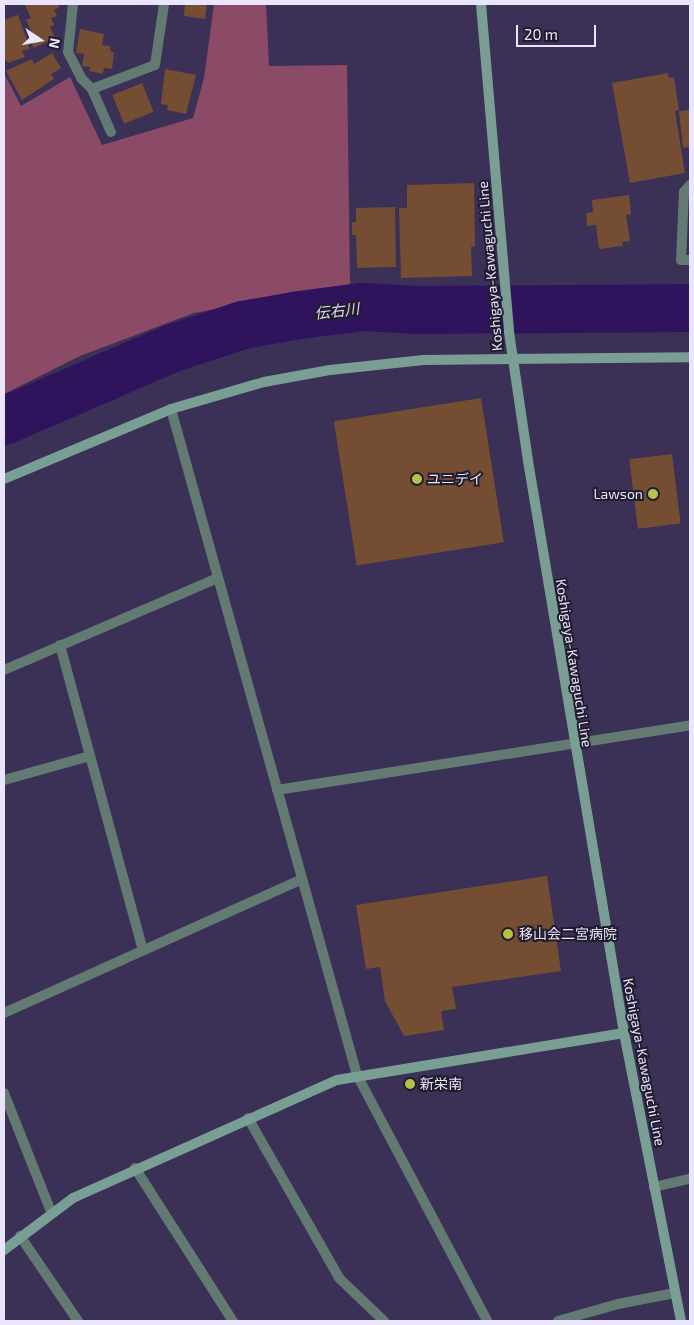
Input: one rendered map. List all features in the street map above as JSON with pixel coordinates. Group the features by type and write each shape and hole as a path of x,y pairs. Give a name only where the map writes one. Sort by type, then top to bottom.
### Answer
{"street":[{"path":"73,4 68,52 81,78 92,89 111,132"},
{"path":"92,89 156,65 164,4"},
{"name":"Koshigaya-Kawaguchi Line","path":"481,4 512,357 573,741 624,1033 680,1321"},
{"path":"690,185 684,192 681,260 690,260"},
{"path":"4,479 170,409 264,382 366,364 512,357 690,357"},
{"path":"170,409 358,1075 487,1321"},
{"path":"4,670 218,578"},
{"path":"60,645 143,950"},
{"path":"277,790 573,741 690,725"},
{"path":"4,780 90,756"},
{"path":"4,1013 302,879"},
{"path":"4,1250 51,1212 136,1168 337,1080 358,1075 624,1033"},
{"path":"4,1093 51,1212"},
{"path":"248,1118 340,1279 384,1321"},
{"path":"136,1168 233,1321"},
{"path":"654,1187 690,1179"},
{"path":"20,1236 75,1320"},
{"path":"558,1321 618,1304 675,1293"}],"shaded area":[{"path":"214,4 266,4 269,66 347,65 350,286 194,313 80,356 4,394 4,73 21,106 70,77 102,145 193,118 204,78"}],"building":[{"path":"58,4 59,7 54,10 57,16 51,18 54,25 50,27 55,38 34,48 29,37 33,35 26,20 31,18 25,5"},
{"path":"185,4 207,4 205,19 184,16"},
{"path":"18,15 30,49 22,51 25,57 8,63 4,58 4,20"},
{"path":"80,29 104,34 102,45 110,46 110,51 114,52 112,69 104,68 103,74 89,71 90,67 82,66 84,54 76,53"},
{"path":"52,53 61,68 51,74 54,79 22,100 6,71 32,59 34,64"},
{"path":"165,69 196,75 186,114 167,110 168,105 161,104"},
{"path":"668,73 669,78 674,77 679,110 675,111 685,173 630,183 612,83"},
{"path":"142,83 154,112 124,124 112,95"},
{"path":"690,110 690,147 683,148 679,111"},
{"path":"474,183 475,246 471,247 472,276 401,278 399,208 407,208 407,185"},
{"path":"629,195 631,214 626,215 630,241 622,242 623,246 599,249 596,225 587,226 586,213 593,212 592,200"},
{"path":"395,207 396,267 357,268 356,235 352,235 352,222 356,222 356,208"},
{"path":"481,398 504,542 357,566 334,421"},
{"path":"672,454 681,523 638,529 629,459"},
{"path":"547,876 561,971 452,987 456,1009 441,1011 444,1030 404,1036 385,1001 380,967 366,969 356,905"}],"waterway":[{"name":"伝右川","path":"4,421 173,348 243,325 300,315 362,307 419,310 690,308"}],"place":[{"name":"ユニデイ","path":"417,479"},
{"name":"Lawson","path":"653,494"},
{"name":"移山会二宮病院","path":"508,934"},
{"name":"新栄南","path":"410,1084"}]}
